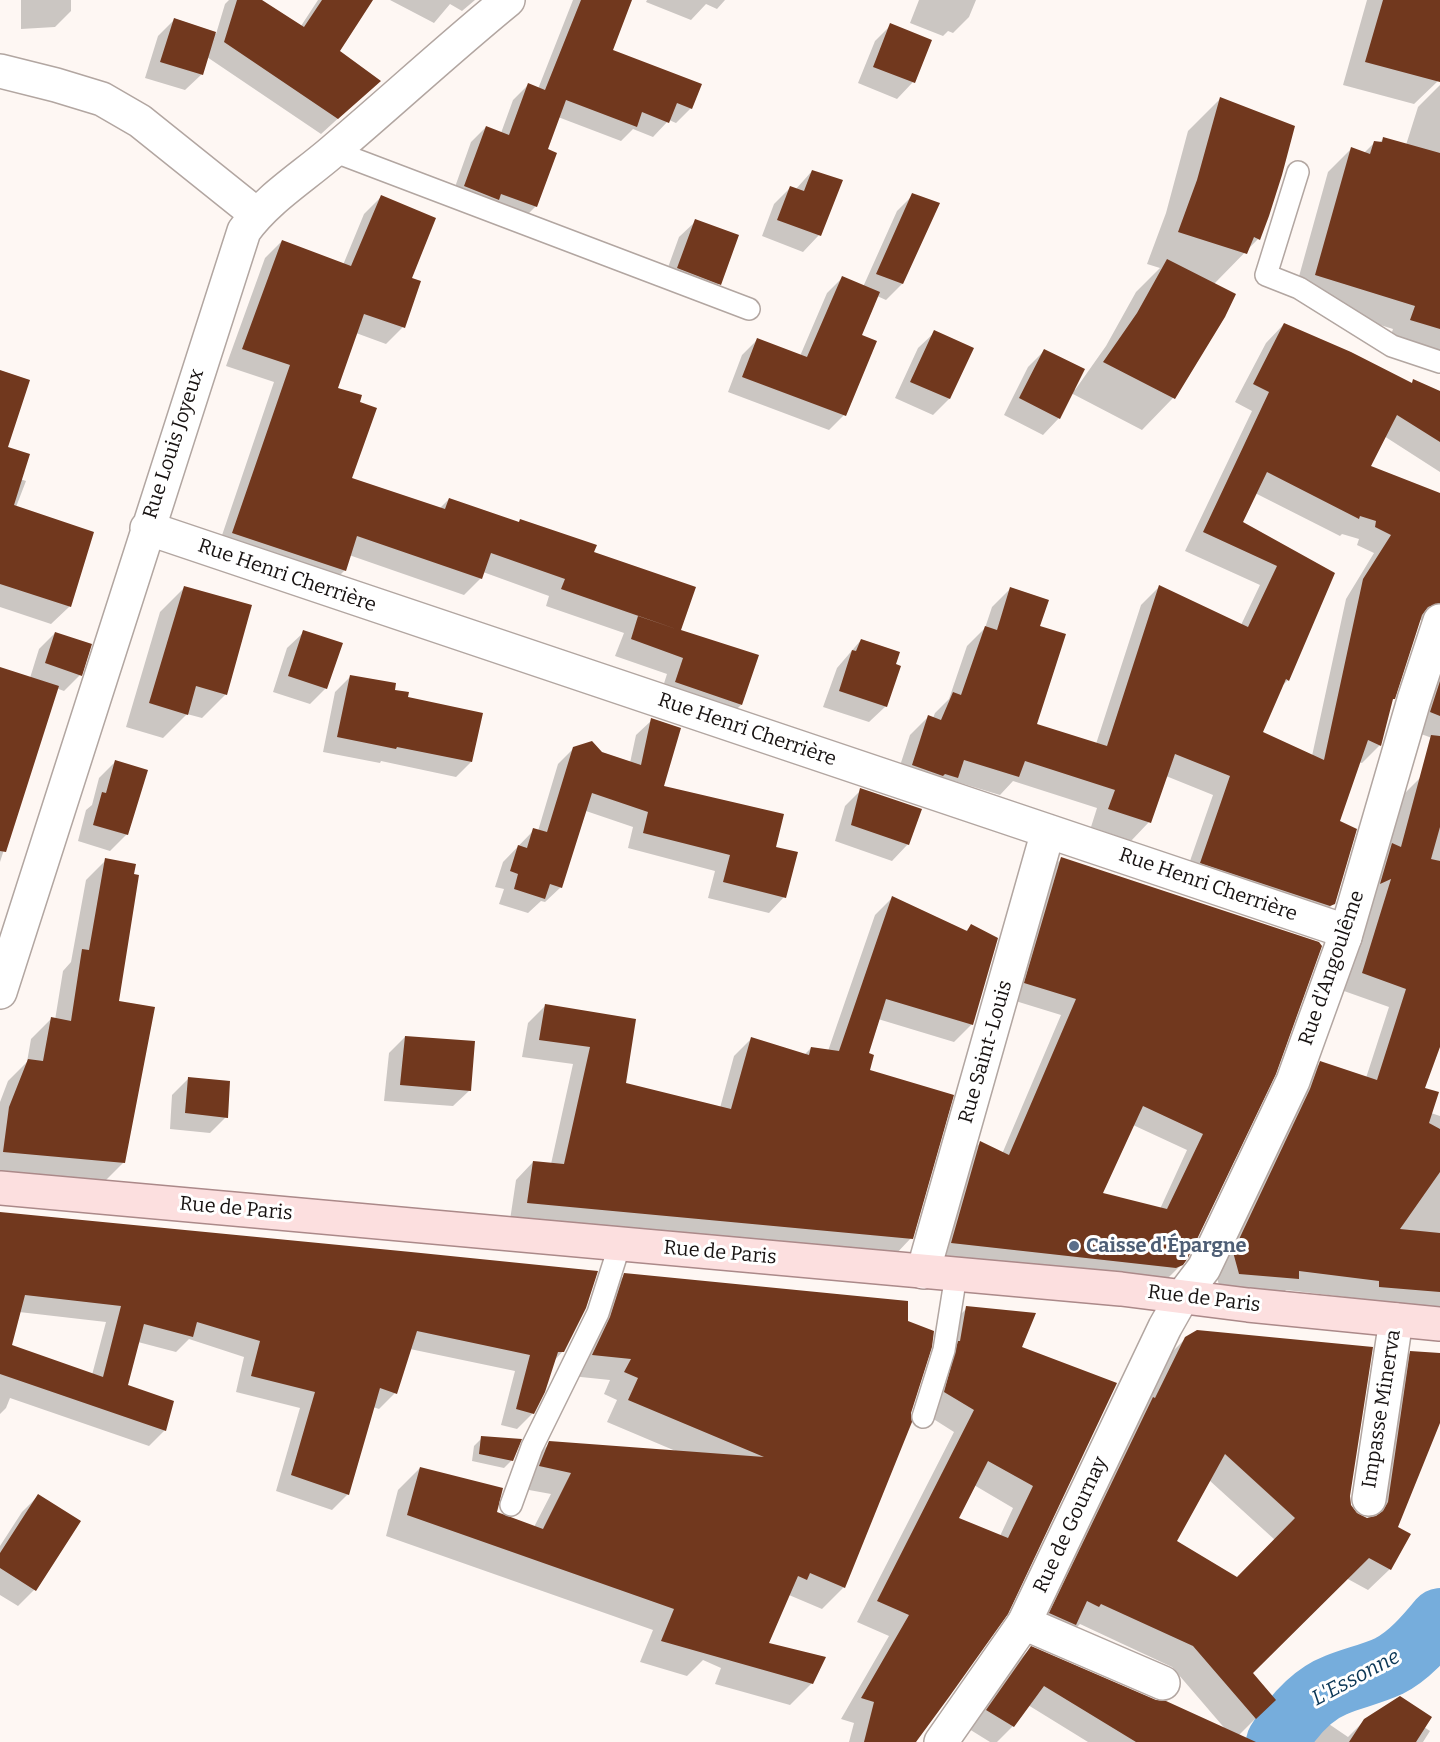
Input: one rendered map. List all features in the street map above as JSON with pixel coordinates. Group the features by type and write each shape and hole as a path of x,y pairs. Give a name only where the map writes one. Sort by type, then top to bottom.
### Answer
{"main road":[{"name":"Rue de Paris","path":"0,1188 1121,1289 1440,1324"}],"street":[{"name":"Rue Louis Joyeux","path":"0,992 244,231 256,214 333,152 437,59 508,0"},
{"path":"0,71 102,99 140,121 256,214"},
{"name":"Rue Henri Cherrière","path":"147,528 1333,927 1346,937"},
{"name":"Rue d'Angoulême","path":"1182,1297 1204,1268 1293,1081 1346,937 1414,700 1440,621"},
{"name":"Rue Saint-Louis","path":"923,1272 1048,831"},
{"name":"Rue de Gournay","path":"941,1742 1024,1623 1165,1327 1182,1297"},
{"name":"Impasse Minerva","path":"1369,1499 1396,1320"},
{"path":"1024,1623 1163,1683"}],"lane":[{"path":"333,152 749,309"},
{"path":"1298,172 1266,275 1299,288 1392,346 1440,362"},
{"path":"511,1505 532,1447 598,1313 620,1244"},
{"path":"923,1417 944,1350 956,1275"}],"building":[{"path":"237,0 262,0 304,27 322,0 373,0 340,51 381,81 338,119 224,42"},
{"path":"581,0 632,0 613,50 702,84 692,109 677,103 669,123 642,112 637,127 566,100 548,149 557,153 537,207 501,194 499,200 464,186 486,126 509,135 528,83 545,90"},
{"path":"1383,0 1440,0 1440,82 1365,62"},
{"path":"174,18 216,32 203,75 160,62"},
{"path":"890,23 932,40 915,83 873,67"},
{"path":"1220,97 1295,126 1282,175 1260,240 1254,237 1247,254 1178,232 1197,180"},
{"path":"1383,137 1440,153 1440,329 1410,320 1415,306 1315,275 1351,147 1370,154 1374,141 1382,142"},
{"path":"812,170 843,180 821,236 777,220 790,186 804,191"},
{"path":"912,193 940,203 903,284 876,274"},
{"path":"381,195 436,218 412,278 421,281 405,328 364,314 338,388 362,395 360,402 377,408 352,478 445,509 449,498 519,522 520,519 597,545 594,552 696,587 681,630 759,655 742,705 675,682 683,658 631,639 638,616 679,630 561,589 565,579 491,553 482,579 357,536 346,571 232,533 290,365 242,349 282,240 351,266"},
{"path":"695,219 739,235 721,285 677,268"},
{"path":"1167,259 1236,294 1225,317 1175,399 1103,362 1137,313"},
{"path":"842,276 880,292 862,335 877,341 846,416 742,377 757,338 807,357"},
{"path":"1284,323 1351,352 1412,383 1413,379 1440,391 1440,442 1397,415 1371,466 1440,493 1440,603 1428,607 1422,615 1395,699 1393,699 1381,746 1368,740 1340,821 1357,829 1335,904 1330,906 1200,863 1230,776 1175,754 1151,823 1108,809 1115,790 1025,761 1019,777 964,760 958,778 945,774 943,776 912,765 928,715 941,720 953,692 961,695 985,626 997,630 1010,587 1049,600 1040,626 1066,634 1037,724 1107,746 1159,585 1248,627 1277,566 1203,532 1269,392 1253,384","holes":["1267,472 1359,519 1360,516 1376,521 1375,527 1391,535 1363,579 1324,760 1263,732 1286,679 1289,681 1335,573 1243,522"]},
{"path":"934,330 974,348 950,399 910,382"},
{"path":"1044,349 1085,369 1060,419 1019,398"},
{"path":"0,370 30,380 8,447 30,454 14,505 94,532 71,607 0,584"},
{"path":"184,586 252,605 227,695 196,686 188,715 149,703"},
{"path":"303,630 343,643 327,689 288,676"},
{"path":"55,632 92,644 82,676 45,663"},
{"path":"861,639 900,652 896,664 901,666 887,707 839,691 852,650 856,651"},
{"path":"0,667 59,686 6,852 0,851"},
{"path":"350,675 396,683 395,690 409,692 408,697 483,713 472,762 337,737"},
{"path":"1440,681 1440,716 1430,712"},
{"path":"651,718 681,728 664,786 784,814 776,847 798,852 786,898 723,882 730,855 643,833 648,812 592,793 562,888 550,884 545,899 514,889 518,874 510,871 518,845 527,848 533,828 547,832 573,747 592,741 602,752 641,765"},
{"path":"1431,735 1440,736 1440,827 1431,859 1440,861 1440,1047 1425,1088 1439,1092 1429,1123 1440,1129 1440,1172 1400,1229 1440,1233 1440,1292 1379,1287 1379,1281 1299,1271 1299,1279 1239,1274 1233,1252 1310,1089 1320,1061 1377,1080 1406,989 1362,973 1391,879 1380,884 1392,843 1401,847"},
{"path":"115,760 148,770 128,835 93,825 102,792 106,793"},
{"path":"860,788 922,809 909,845 851,825"},
{"path":"1061,857 1319,942 1322,946 1276,1074 1183,1265 1176,1268 951,1243 980,1141 1009,1155 1076,999 1024,983","holes":["1143,1106 1203,1134 1167,1209 1103,1193"]},
{"path":"105,858 136,864 134,874 139,875 119,1001 155,1007 125,1163 3,1152 9,1107 28,1059 43,1061 51,1017 71,1021 82,949 89,950"},
{"path":"892,896 967,931 971,924 998,938 973,1025 886,999 869,1053 874,1055 870,1070 954,1095 913,1239 527,1203 533,1161 564,1164 590,1047 539,1040 545,1004 636,1019 626,1083 731,1109 751,1037 809,1055 811,1047 839,1051"},
{"path":"405,1036 475,1041 471,1091 400,1085"},
{"path":"188,1077 230,1081 228,1118 185,1113"},
{"path":"0,1212 598,1271 586,1308 564,1352 558,1352 545,1392 534,1414 516,1409 530,1355 417,1331 397,1394 380,1388 349,1495 291,1475 315,1392 251,1376 260,1341 197,1322 193,1337 144,1324 128,1385 174,1401 166,1431 0,1374","holes":["25,1295 121,1306 103,1377 12,1345"]},
{"path":"624,1273 908,1301 908,1321 934,1331 932,1347 911,1413 912,1422 845,1588 810,1573 807,1580 798,1576 769,1643 826,1657 813,1684 661,1641 674,1609 407,1515 420,1467 503,1488 497,1512 543,1529 571,1473 539,1466 549,1441 764,1457 628,1400 638,1378 624,1372 631,1359 592,1355 610,1317"},
{"path":"966,1306 1036,1313 1022,1347 1117,1383 1008,1614 916,1742 864,1742 874,1702 861,1698 909,1615 877,1601 974,1410 944,1392 958,1341 960,1341","holes":["988,1461 1033,1486 1008,1538 959,1518"]},
{"path":"1197,1330 1373,1347 1350,1496 1351,1505 1357,1513 1367,1518 1383,1511 1388,1502 1410,1351 1440,1353 1440,1423 1398,1527 1411,1534 1391,1570 1369,1558 1253,1673 1276,1700 1256,1719 1193,1646 1101,1604 1099,1607 1087,1601 1076,1625 1049,1613 1153,1397 1155,1398 1185,1337","holes":["1225,1454 1295,1518 1237,1577 1177,1541"]},
{"path":"481,1436 522,1439 513,1461 479,1454"},
{"path":"38,1494 81,1521 36,1591 0,1568 0,1553"},
{"path":"1031,1646 1156,1700 1166,1701 1256,1742 1136,1742 1044,1686 1014,1727 986,1710"},
{"path":"1400,1696 1432,1717 1416,1742 1349,1742 1364,1719"}],"waterway":[{"name":"L'Essonne","path":"1277,1742 1295,1716 1310,1701 1327,1689 1396,1662 1417,1645 1440,1619"}],"place":[{"name":"Caisse d'Épargne","path":"1074,1246"}]}
